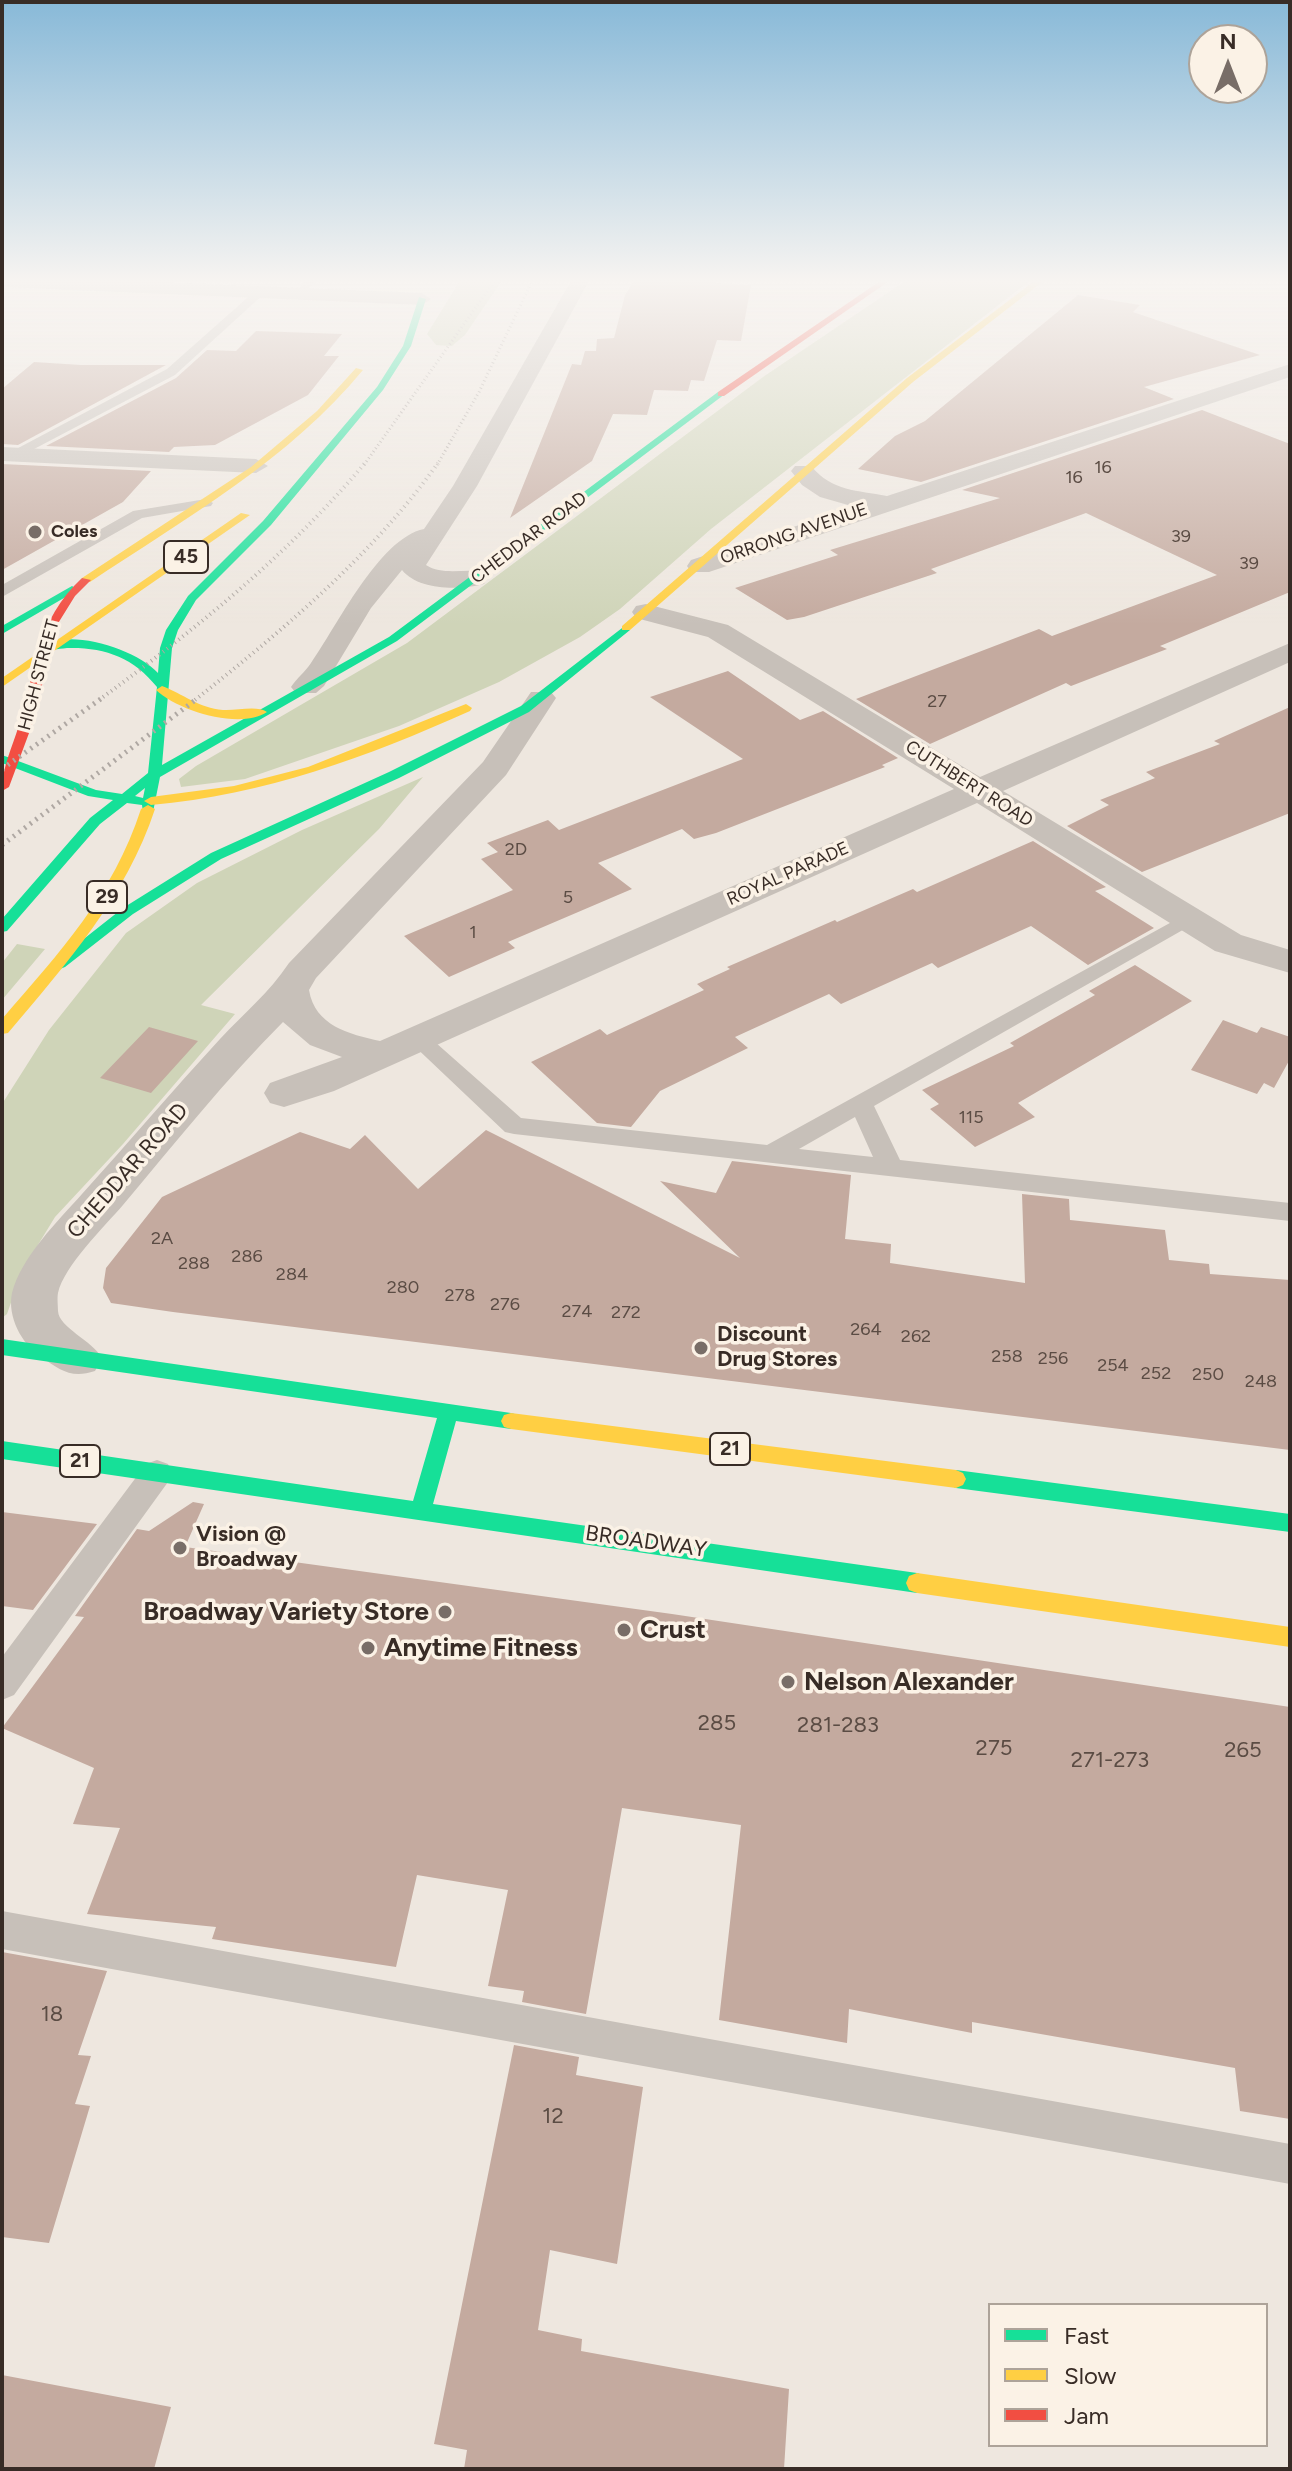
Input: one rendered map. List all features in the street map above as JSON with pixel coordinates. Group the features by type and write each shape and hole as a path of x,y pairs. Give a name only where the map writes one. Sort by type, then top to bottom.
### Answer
{"main road":[{"name":"HIGH STREET","path":"2,787 7,760 26,725 52,621 62,605 99,572 206,503 256,466 316,418 336,394"},
{"name":"29","path":"37,986 106,899 135,849 151,801 167,642 181,613 268,522 374,394"},
{"name":"CHEDDAR ROAD","path":"155,774 393,639 720,394"},
{"name":"CHEDDAR ROAD","path":"37,986 101,930 200,865 284,822 485,732 540,686 646,612 893,394"},
{"name":"45","path":"2,683 315,464"},
{"path":"2,631 99,572"},
{"path":"14,653 94,645 129,653 147,663 162,688 180,704 203,712 238,715 268,710"},
{"path":"7,760 93,793 120,799 205,799 258,787 413,732 483,701"},
{"path":"2,928 74,843 120,799 155,774"},
{"path":"5,1038 37,986"},
{"name":"21","path":"2,1347 449,1411 1290,1523"},
{"path":"421,1509 449,1411"},
{"name":"BROADWAY","path":"2,1450 1290,1637"}],"street":[{"path":"475,578 437,577 413,569 438,524 465,486 516,394"},
{"name":"ORRONG AVENUE","path":"700,566 1216,394"},
{"path":"7,454 256,466"},
{"name":"ORRONG AVENUE","path":"803,471 819,489 832,494 889,502"},
{"path":"306,687 328,663 350,619 378,581 438,524"},
{"name":"CUTHBERT ROAD","path":"646,612 714,629 1228,943 1290,962"},
{"name":"ROYAL PARADE","path":"284,1093 320,1082 419,1040 1290,651"},
{"name":"CHEDDAR ROAD","path":"78,1358 45,1335 35,1316 35,1293 47,1269 77,1229 236,1046 289,994 296,979 312,961 495,768 540,686"},
{"path":"289,994 297,1013 315,1033 383,1055"}],"lane":[{"path":"7,454 126,394"},
{"path":"2,592 138,514 206,503"},
{"path":"769,1155 1188,919"},
{"path":"419,1040 514,1126 1290,1212"},
{"path":"861,1104 891,1168"},
{"path":"2,1684 157,1473"},
{"path":"2,1930 1290,2164"}],"green space":[{"path":"740,394 884,394 711,529 620,609 580,637 499,682 399,726 245,779 181,787 179,779 196,766 407,643"},
{"path":"423,777 379,829 201,1005 235,1014 123,1144 55,1217 22,1271 7,1314 2,1318 2,1104 49,1030 126,933 197,883 302,830"},
{"path":"17,944 45,949 2,1000 2,963"}],"building":[{"path":"2,394 112,394 18,445 2,444"},
{"path":"145,394 309,394 215,445 174,447 169,452 46,446"},
{"path":"560,394 653,394 647,415 613,414 592,461 510,518"},
{"path":"957,394 1162,394 1174,399 921,482 858,469 895,436 925,421"},
{"path":"1202,410 1290,444 1290,592 1160,646 1167,649 1071,686 1066,683 930,744 856,699 1039,629 1052,636 1217,575 1086,513 931,569 937,573 804,617 787,620 735,588 838,555 830,550 1000,498 962,490"},
{"name":"Coles","path":"2,464 151,471 123,502 2,570"},
{"path":"728,671 800,720 823,711 898,758 882,765 885,767 716,833 694,839 682,829 598,863 632,889 508,942 515,948 449,977 404,936 513,890 481,859 498,852 487,843 548,820 559,830 743,759 650,697"},
{"path":"1290,707 1290,813 1142,872 1067,826 1109,805 1100,800 1155,778 1146,772 1220,744 1214,741"},
{"path":"1033,841 1106,887 1095,891 1154,928 1088,965 1031,926 938,968 932,963 841,1004 829,994 735,1037 748,1048 660,1091 631,1127 597,1123 531,1062 600,1029 607,1035 704,990 697,984 730,969 727,967 913,889 917,892"},
{"path":"1135,965 1192,1001 1018,1103 1035,1117 975,1147 930,1109 939,1104 922,1090 1014,1046 1010,1043 1095,995 1089,991"},
{"path":"1223,1020 1257,1033 1261,1027 1290,1037 1290,1059 1274,1088 1264,1083 1257,1094 1191,1070"},
{"path":"149,1027 198,1041 151,1093 100,1078"},
{"path":"486,1130 740,1258 660,1181 716,1193 732,1161 851,1175 845,1239 891,1244 890,1263 1025,1283 1022,1194 1069,1199 1070,1220 1165,1230 1169,1260 1209,1264 1210,1274 1290,1280 1290,1450 173,1312 111,1303 103,1288 106,1268 162,1197 300,1132 350,1149 365,1135 418,1189"},
{"path":"193,1502 204,1504 185,1547 672,1614 1290,1707 1290,2119 1240,2111 1235,2068 972,2022 972,2033 849,2009 847,2043 719,2020 741,1825 622,1808 586,2014 522,2002 524,1991 488,1986 508,1890 417,1875 396,1967 212,1939 216,1927 87,1914 120,1828 73,1824 94,1768 2,1728 84,1617 75,1616 137,1529 149,1531"},
{"path":"2,1512 97,1524 33,1610 2,1606"},
{"path":"2,1952 107,1971 78,2055 91,2056 75,2104 90,2106 49,2243 2,2237"},
{"path":"514,2045 579,2057 576,2075 643,2087 617,2264 550,2250 538,2330 582,2339 581,2351 789,2389 784,2469 464,2469 467,2450 434,2444"},
{"path":"2,2375 171,2407 154,2469 2,2469"}],"railway":[{"path":"364,465 414,394"},
{"path":"437,465 478,394"},
{"path":"99,700 171,646 273,560 365,463"},
{"path":"195,700 293,619 356,560 413,497 438,463"},
{"path":"2,769 102,698"},
{"path":"2,845 198,698"}],"traffic: fast":[{"path":"148,809 158,750 166,648 172,630 192,598 267,523 375,394"},
{"path":"155,774 393,639 721,394"},
{"path":"2,631 72,589"},
{"path":"60,964 128,911 216,856 394,775 525,709 626,628"},
{"path":"48,646 81,645 112,649 139,661 162,685"},
{"path":"2,759 93,793 141,801"},
{"path":"2,928 95,821 155,774"},
{"path":"2,1347 511,1421"},
{"path":"421,1509 449,1411"},
{"path":"2,1450 917,1583"},
{"path":"956,1479 1290,1523"}],"traffic: slow":[{"path":"86,580 254,469 320,413 337,394"},
{"path":"626,628 894,394"},
{"path":"2,683 245,515"},
{"path":"162,690 185,704 209,712 261,712"},
{"path":"151,801 234,790 313,770 466,708"},
{"path":"2,1029 67,953 106,900 137,841 148,809"},
{"path":"511,1421 956,1479"},
{"path":"917,1583 1290,1637"}],"traffic: jam":[{"path":"2,787 26,725 51,625 71,594 86,580"}],"place":[{"name":"Coles","path":"35,532"},
{"name":"Discount Drug Stores","path":"701,1348"},
{"name":"Vision @ Broadway","path":"180,1548"},
{"name":"Broadway Variety Store","path":"445,1612"},
{"name":"Crust","path":"624,1630"},
{"name":"Anytime Fitness","path":"368,1648"},
{"name":"Nelson Alexander","path":"788,1682"}]}
